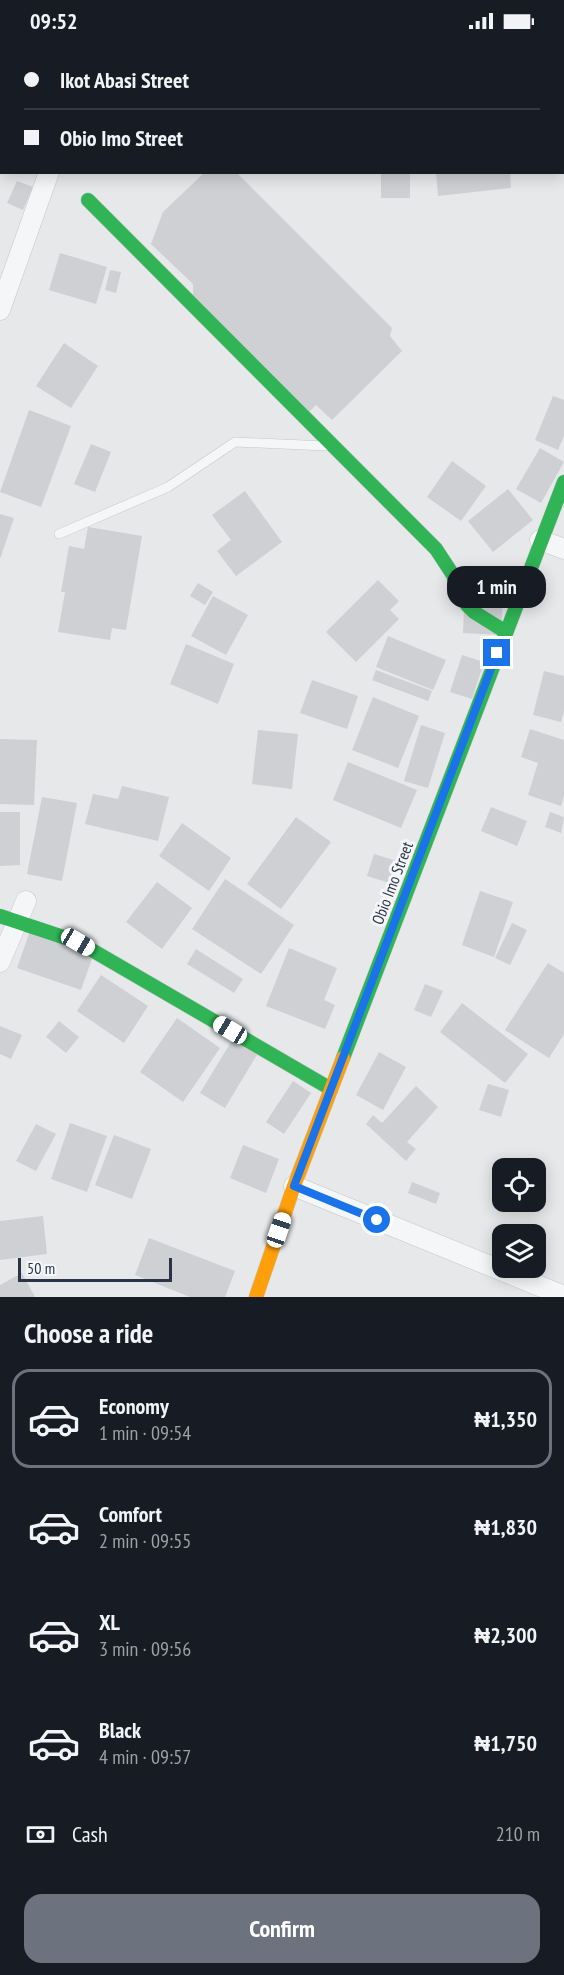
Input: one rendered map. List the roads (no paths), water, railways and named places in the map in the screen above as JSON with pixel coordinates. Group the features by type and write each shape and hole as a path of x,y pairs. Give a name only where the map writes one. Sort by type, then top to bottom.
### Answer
{"street":[{"path":"0,310 48,174"},
{"path":"88,200 436,549 453,575 467,605 506,632"},
{"name":"Obio Imo Street","path":"256,1297 294,1186 564,482"},
{"path":"540,540 564,549"},
{"path":"0,962 9,919 26,901"},
{"path":"9,919 78,942 331,1089"},
{"path":"294,1186 564,1296"}],"lane":[{"path":"59,534 168,487 236,442 334,447"}]}
